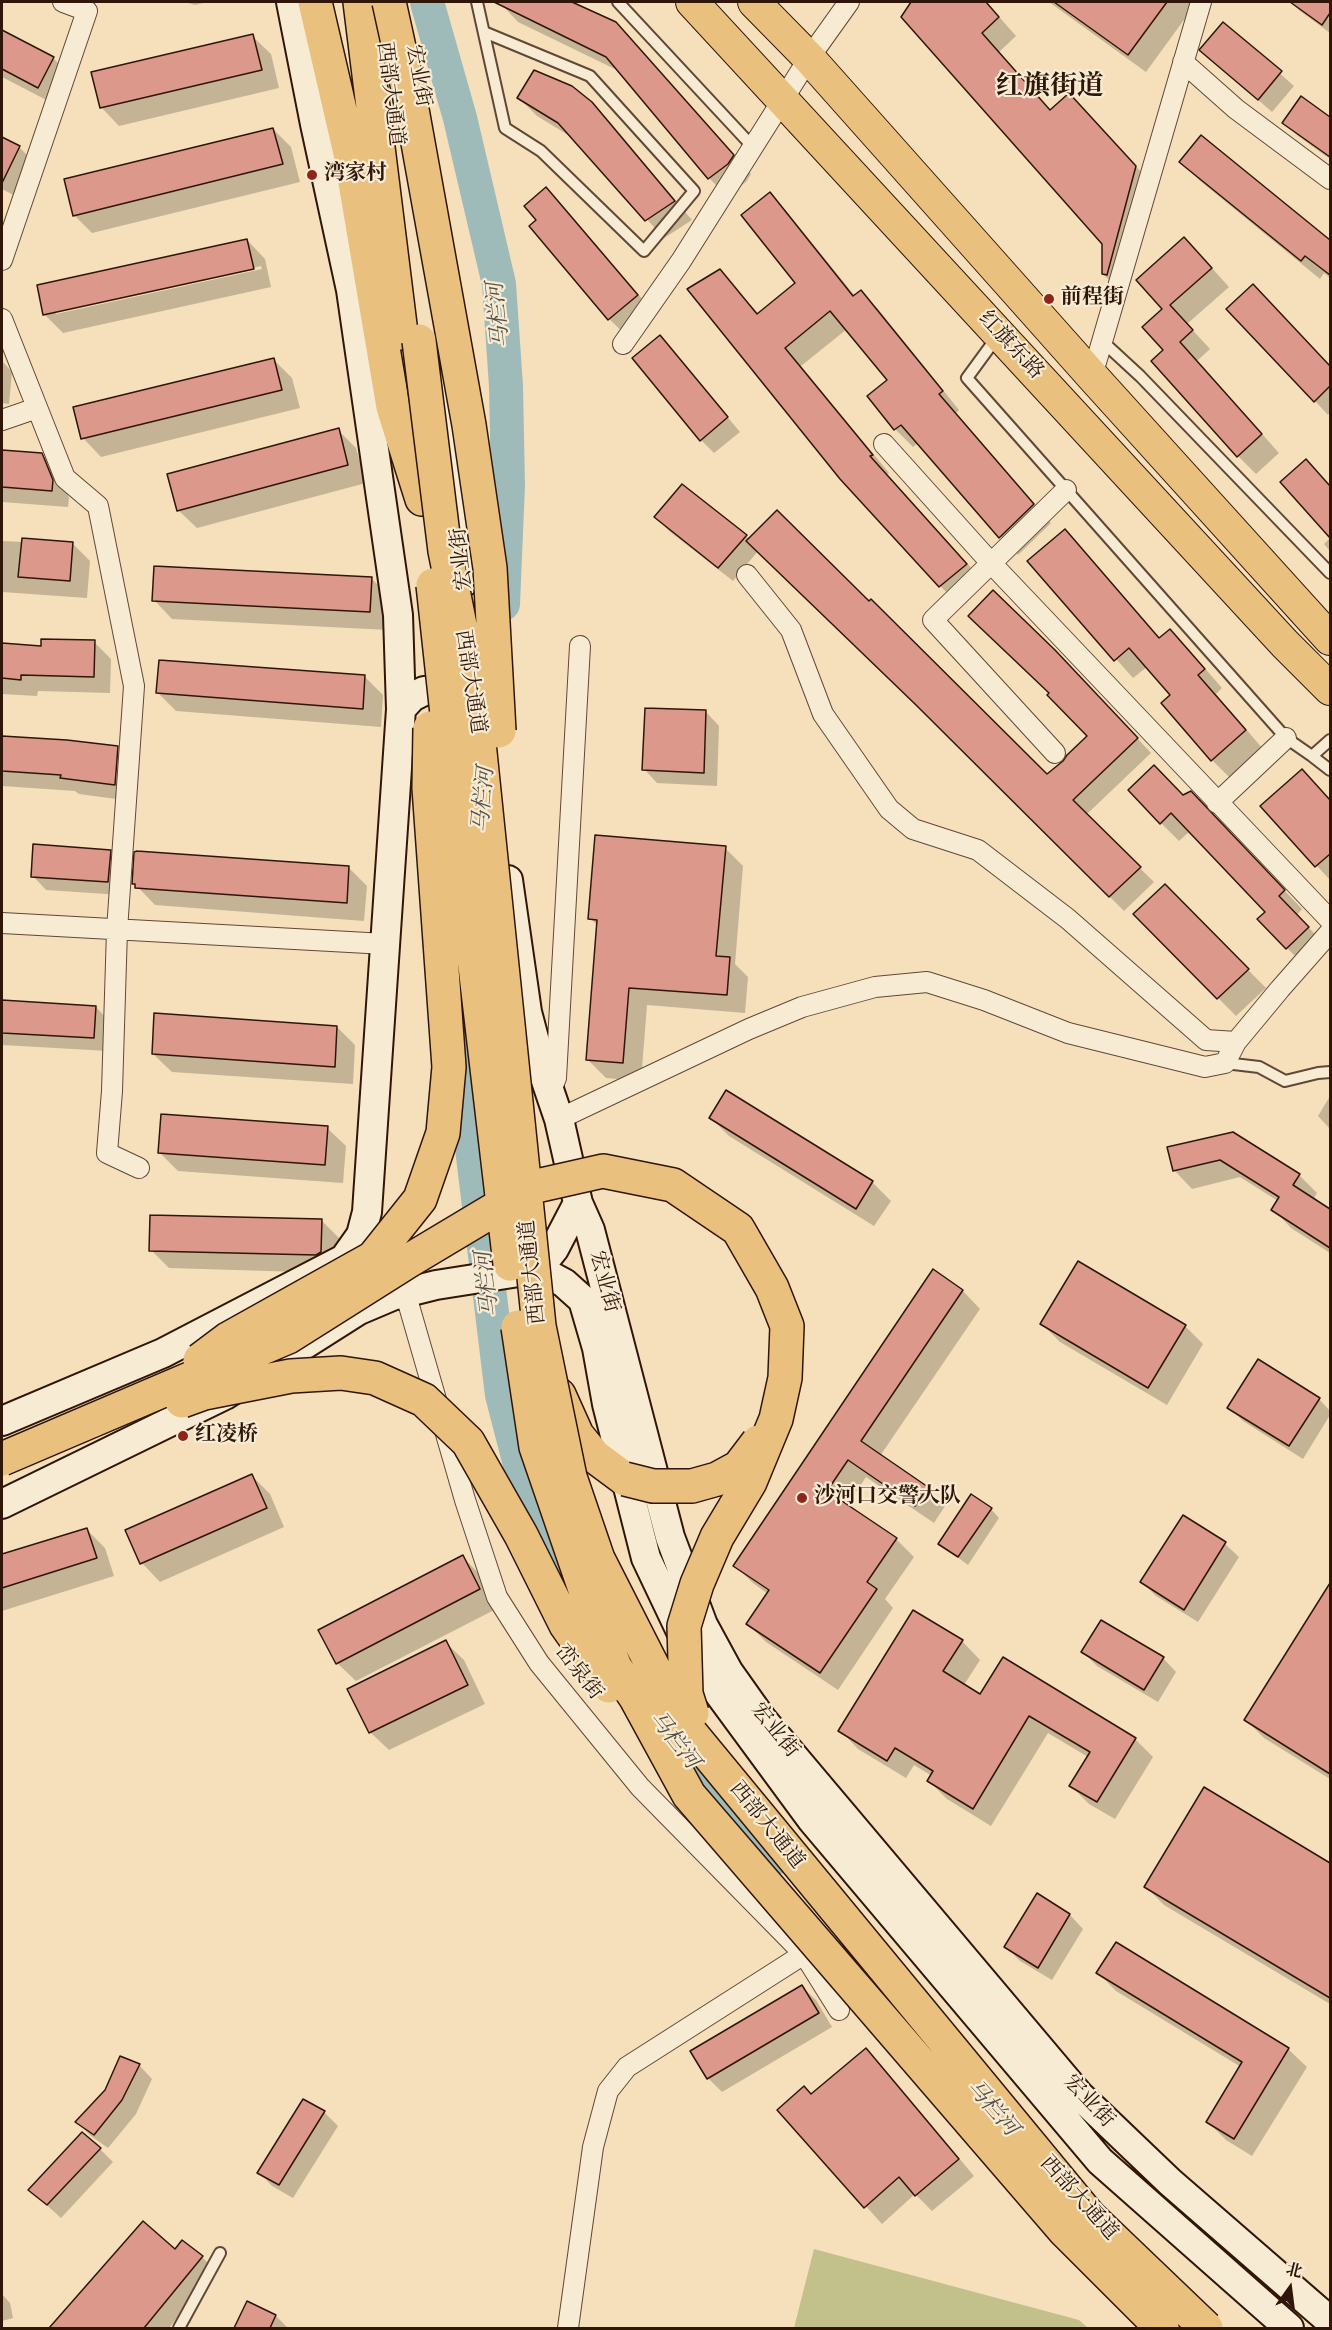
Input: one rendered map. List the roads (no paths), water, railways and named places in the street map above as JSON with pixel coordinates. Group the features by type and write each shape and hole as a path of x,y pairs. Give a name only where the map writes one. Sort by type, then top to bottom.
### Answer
{"highway":[{"name":"西部大通道","path":"360,2 433,588 464,877 518,1327 536,1447 591,1607 615,1667 636,1698 689,1795 1064,2230 1162,2328"},
{"name":"西部大通道","path":"377,2 445,551 474,694 501,942 538,1326 570,1477 598,1559 680,1720 1089,2216 1206,2328"},
{"path":"389,2 409,93 469,425 490,568 502,794 501,942"},
{"path":"319,16 350,153 393,407 422,500"},
{"path":"157,1393 228,1339 373,1258 420,1199 443,1133 449,1067 429,788 433,588"},
{"path":"2,1461 288,1337 532,1187 603,1171 673,1185 738,1229 772,1288 787,1326 785,1378 776,1419 750,1482 717,1537 697,1584 684,1626 686,1694 692,1713 716,1764"},
{"path":"543,1348 552,1380 578,1435 594,1456 625,1479 654,1486 692,1486 717,1479 740,1467 776,1419"},
{"path":"2,1461 204,1393 291,1376 340,1373 375,1378 424,1401 468,1442 521,1535 566,1625 689,1795"}],"main road":[{"path":"2,1421 163,1353 344,1259 362,1235 367,1212 401,709 398,615 351,290 291,2"},
{"path":"389,2 409,31"},
{"name":"宏业街","path":"404,2 432,158 463,570 527,1012 559,1119 578,1203 590,1230 670,1537 703,1625 728,1671 762,1719 1079,2095 1170,2182 1330,2321"},
{"name":"红旗东路","path":"692,2 1285,645 1330,689"},
{"name":"红旗东路","path":"754,2 809,58 1330,639"},
{"path":"401,709 412,697 424,690 438,689 467,699 485,722"},
{"path":"2,1504 225,1395 359,1310 405,1292 502,1273 538,1269 554,1249 578,1203"},
{"path":"367,1212 387,1260 405,1292"},
{"name":"宏业街","path":"538,1269 564,1283 583,1300 597,1348 607,1404 646,1558 695,1661 812,1820 1100,2161 1289,2328"}],"street":[{"path":"2,260 87,11 63,2"},
{"path":"623,344 681,261 782,99 849,2"},
{"path":"1092,376 1200,2"},
{"path":"1183,62 1236,109 1330,179"},
{"path":"2,319 7,344 37,408 65,478 98,506 134,686 117,930 112,1091 107,1153 139,1168"},
{"path":"2,420 37,408"},
{"path":"884,444 991,563 1330,920"},
{"path":"1055,753 933,620 1066,490"},
{"path":"747,575 791,630 823,714 889,809 913,829 978,850 1068,919 1206,1041 1236,1042"},
{"path":"547,1082 556,1078 580,646"},
{"path":"1217,803 1286,738"},
{"path":"2,923 386,944"},
{"path":"559,1119 748,1029 801,1007 875,987 927,982 984,1000 1068,1033 1205,1066 1225,1063 1236,1042 1330,932"},
{"name":"峦泉街","path":"405,1292 465,1500 497,1596 538,1663 639,1786 804,1954 839,2010"},
{"path":"568,2328 593,2147 608,2091 627,2067 804,1954"}],"lane":[{"path":"477,2 505,128 541,151 644,251 694,191 590,76 484,32"},
{"path":"618,2 752,146"},
{"path":"999,334 967,378 1286,738 1330,770"},
{"path":"1102,341 1140,376 1330,573"},
{"path":"1312,756 1330,740"},
{"path":"1225,1063 1259,1067 1285,1081 1330,1072"},
{"path":"179,2328 220,2253"}],"waterway":[{"name":"马栏河","path":"427,2 460,118 499,284 506,386 508,485 503,604"},
{"name":"马栏河","path":"474,1038 470,1132 502,1395 538,1534 557,1573"},
{"name":"马栏河","path":"662,1729 775,1858"}],"place":[{"name":"湾家村","path":"312,175"},
{"name":"前程街","path":"1049,299"},
{"name":"红凌桥","path":"183,1436"},
{"name":"沙河口交警大队","path":"802,1498"}],"district":[{"name":"红旗街道","path":"1050,88"}]}
